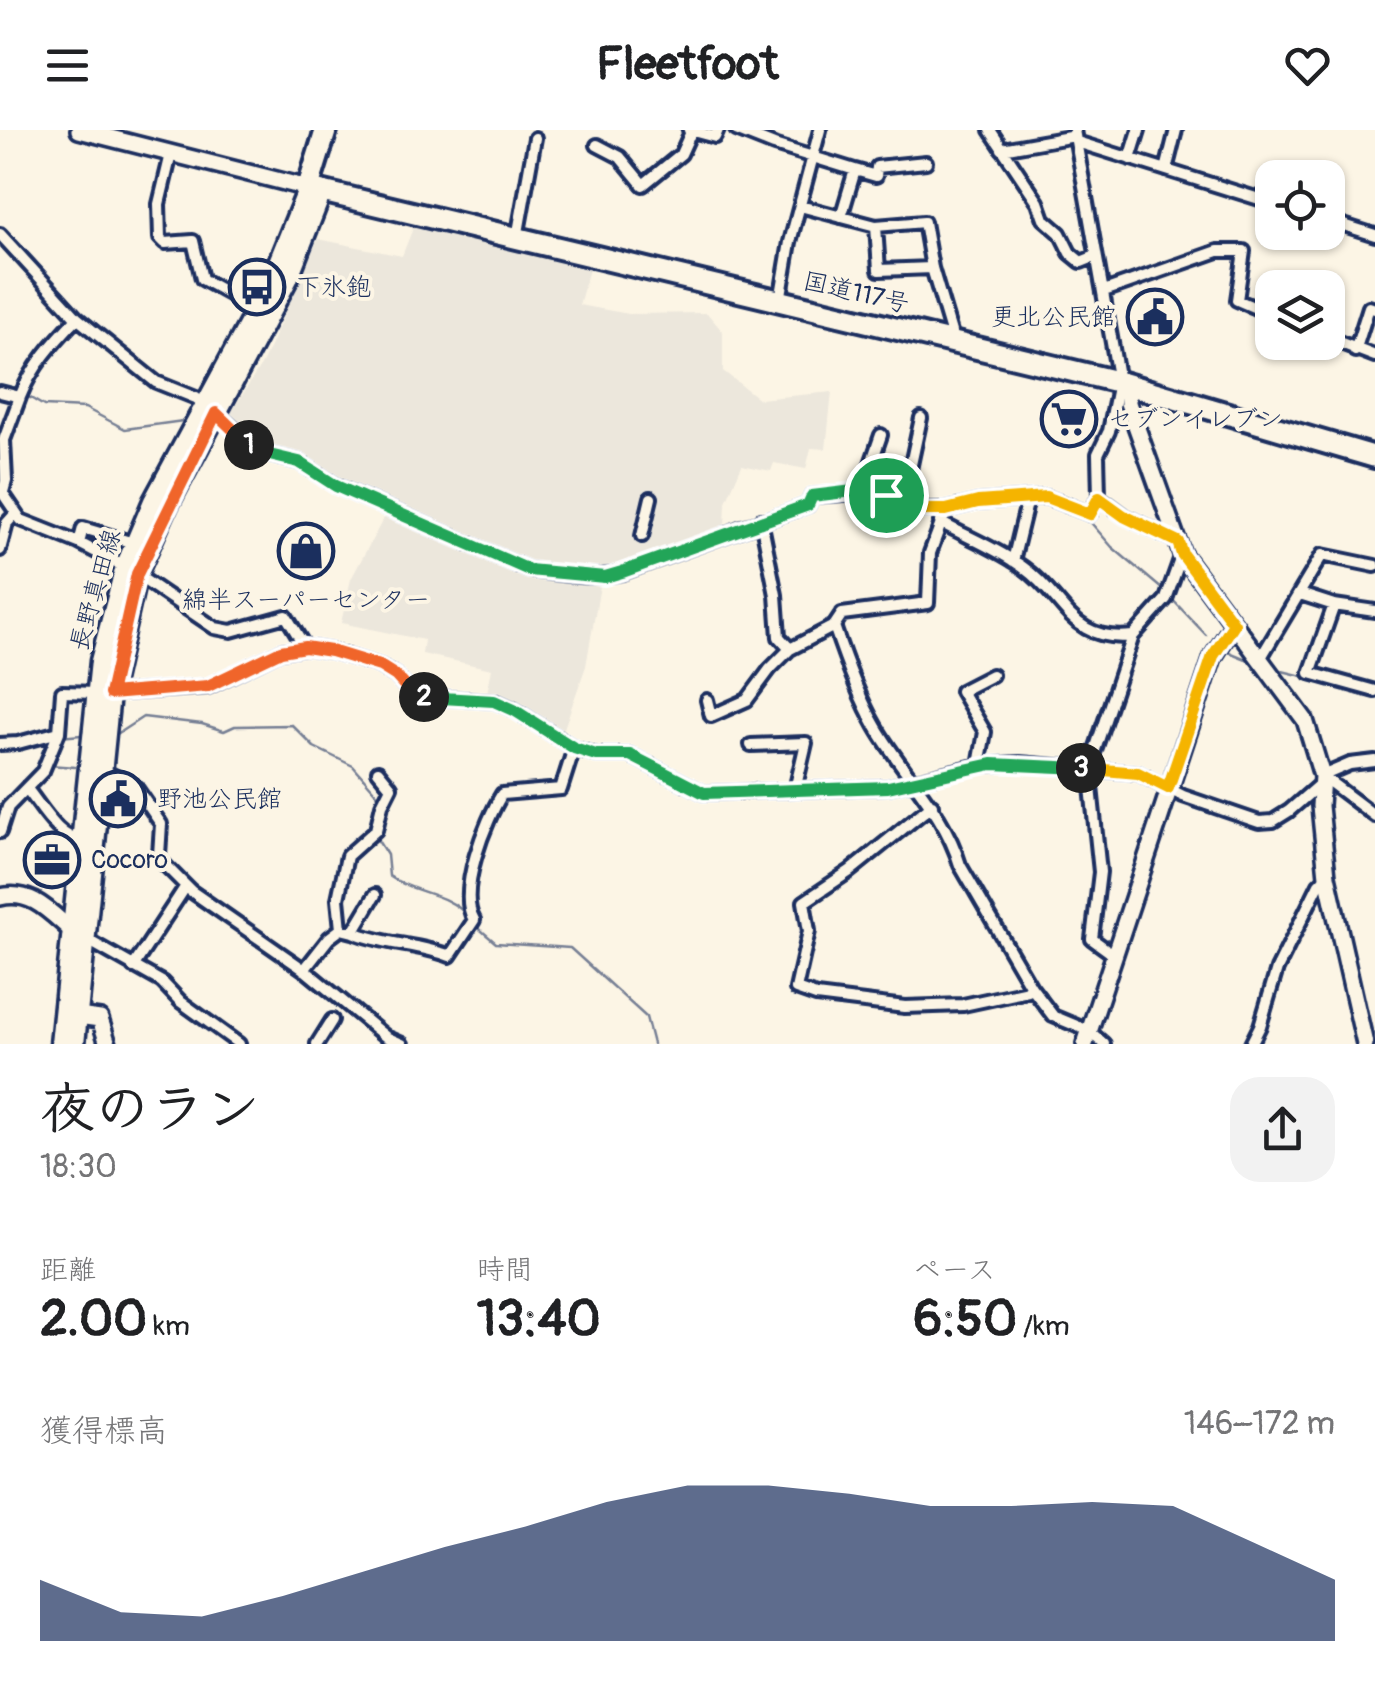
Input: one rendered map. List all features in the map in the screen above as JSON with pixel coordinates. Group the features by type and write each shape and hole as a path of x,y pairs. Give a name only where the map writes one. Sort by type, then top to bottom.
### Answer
{"highway":[{"path":"315,190 326,132"},
{"name":"国道117号","path":"315,190 1119,382 1375,457"}],"main road":[{"name":"長野真田線","path":"75,1044 82,840 104,693 131,570 315,190"},
{"name":"長野真田線","path":"211,409 288,279 315,190"},
{"name":"長野真田線","path":"60,1044 102,770 104,693"}],"street":[{"path":"79,130 315,190"},
{"path":"597,145 620,157 643,185 681,154 689,131 714,137 718,130"},
{"path":"736,130 876,176 877,167 926,162"},
{"path":"772,144 777,130"},
{"path":"780,301 820,130"},
{"path":"990,130 1038,202 1044,220 1060,233 1070,254 1081,262 1096,256"},
{"path":"1130,158 1138,130"},
{"path":"1166,170 1176,130"},
{"path":"1002,150 1075,136 1255,198"},
{"path":"0,234 77,318 156,382 196,398 211,409 261,453 299,462 336,486 529,570 605,577 808,505 812,496 862,490 924,510 946,510 978,502 1054,499 1090,514 1099,498 1098,454 1109,431 1119,382 1075,136"},
{"path":"518,238 535,138"},
{"path":"171,154 159,204 160,238 165,243 193,241 202,279 256,309"},
{"path":"841,217 855,170"},
{"path":"800,206 876,226 924,222 950,341"},
{"path":"1345,225 1375,235"},
{"path":"876,226 879,270 932,268"},
{"path":"1104,290 1218,251 1244,252 1238,300 1255,308"},
{"path":"1355,351 1368,307 1375,309"},
{"path":"77,318 27,380 4,440 6,482 2,490 20,520 80,543 131,570 215,628 232,630 286,616 305,647"},
{"path":"1345,346 1375,356"},
{"path":"1119,382 1128,396 1180,548 1305,720 1322,780 1327,876 1365,1044"},
{"path":"0,392 20,397"},
{"path":"903,502 921,418"},
{"path":"862,490 881,435"},
{"path":"642,536 652,498"},
{"path":"1099,498 1180,548"},
{"path":"1013,561 1028,499"},
{"path":"707,700 710,716 748,700 770,669 790,650 834,626 842,614 928,603 930,553 946,510"},
{"path":"0,550 7,523 16,513"},
{"path":"762,520 774,584 778,637 790,650"},
{"path":"940,522 1013,561 1086,629 1111,638 1133,636"},
{"path":"80,543 82,528 127,541"},
{"path":"1114,955 1092,938 1100,872 1089,768 1133,636 1168,593 1180,548"},
{"path":"1260,659 1322,554 1375,566"},
{"path":"1300,594 1334,605 1375,611"},
{"path":"1334,605 1310,673 1375,692"},
{"path":"1087,1038 1213,656 1234,624"},
{"path":"834,626 875,726 932,805 960,865 1031,987 1053,1016 1104,1044"},
{"path":"0,832 8,807 43,771 59,732 62,692 208,686 281,651 305,647 380,666 396,676 414,696 494,701 574,748 596,755 630,755 704,793 888,787 979,765 1020,763 1138,773 1260,822 1273,821 1289,811 1322,780 1350,764 1375,760"},
{"path":"979,765 985,732 961,691 992,675"},
{"path":"0,744 59,732"},
{"path":"752,745 806,744 795,790"},
{"path":"347,931 381,943 406,942 450,956 474,920 468,904 472,879 481,838 497,802 502,794 560,789 574,748"},
{"path":"102,770 135,786 161,824 162,862 186,886 304,970 386,1038 402,1044"},
{"path":"347,931 338,899 347,856 376,830 391,787 378,771"},
{"path":"1322,780 1375,816"},
{"path":"27,790 64,834 82,840"},
{"path":"932,805 850,871 804,902 809,931 796,989 816,996 905,1007 963,1005 1028,991 1031,987"},
{"path":"1252,1044 1292,936 1327,876"},
{"path":"133,967 186,886"},
{"path":"2,894 28,896 79,935 162,982 181,1002 239,1044"},
{"path":"304,970 328,938 347,931 375,895"},
{"path":"78,1016 100,1019 108,1044"},
{"path":"317,1044 332,1020"}],"shaded area":[{"path":"415,223 591,262 579,305 629,314 707,313 723,332 723,371 759,399 832,392 826,449 811,448 806,469 774,463 771,471 742,465 726,502 725,526 683,547 603,569 531,563 350,484 305,456 259,447 227,419 263,362 318,239 402,256"},
{"path":"387,512 561,579 601,580 586,666 562,734 508,701 487,693 492,669 422,654 424,640 341,623 351,579"}],"waterway":[{"path":"27,396 44,406 85,408 125,429 183,421"},
{"path":"284,452 296,454"},
{"path":"304,458 324,472"},
{"path":"331,476 467,537"},
{"path":"1034,503 1051,503"},
{"path":"692,542 738,520 797,504"},
{"path":"1086,517 1112,547 1163,590"},
{"path":"480,543 534,565 563,567"},
{"path":"575,568 613,569 656,555"},
{"path":"1169,596 1206,635"},
{"path":"1229,652 1251,661"},
{"path":"1274,669 1315,679"},
{"path":"117,734 143,717 202,724 224,731 235,726 292,725 314,747 353,766 380,797"},
{"path":"60,737 81,735"},
{"path":"49,765 75,767"},
{"path":"127,788 156,825"},
{"path":"383,825 385,809"},
{"path":"379,832 377,839 387,855 389,876 449,902 467,915"},
{"path":"196,900 300,973"},
{"path":"475,925 496,943 570,948 646,1017 653,1044"},
{"path":"314,984 382,1044"}],"place":[{"name":"下氷鉋","path":"257,287"},
{"name":"更北公民館","path":"1155,317"},
{"name":"セブンイレブン","path":"1069,419"},
{"name":"綿半スーパーセンター","path":"306,551"},
{"name":"野池公民館","path":"118,799"},
{"name":"Cocoro","path":"52,860"}],"route":[{"path":"216,413 261,453 299,462 336,486 529,570 558,574 605,577 622,572 808,505 812,496 862,490 886,495 924,510 1046,497 1090,514 1099,498 1124,516 1178,542 1182,554 1234,624 1213,656 1168,788 1138,773 1020,763 979,765 888,787 704,793 630,755 596,755 574,748 494,701 414,696 396,676 380,666 305,647 281,651 208,686 110,694 137,574 216,413"}]}
